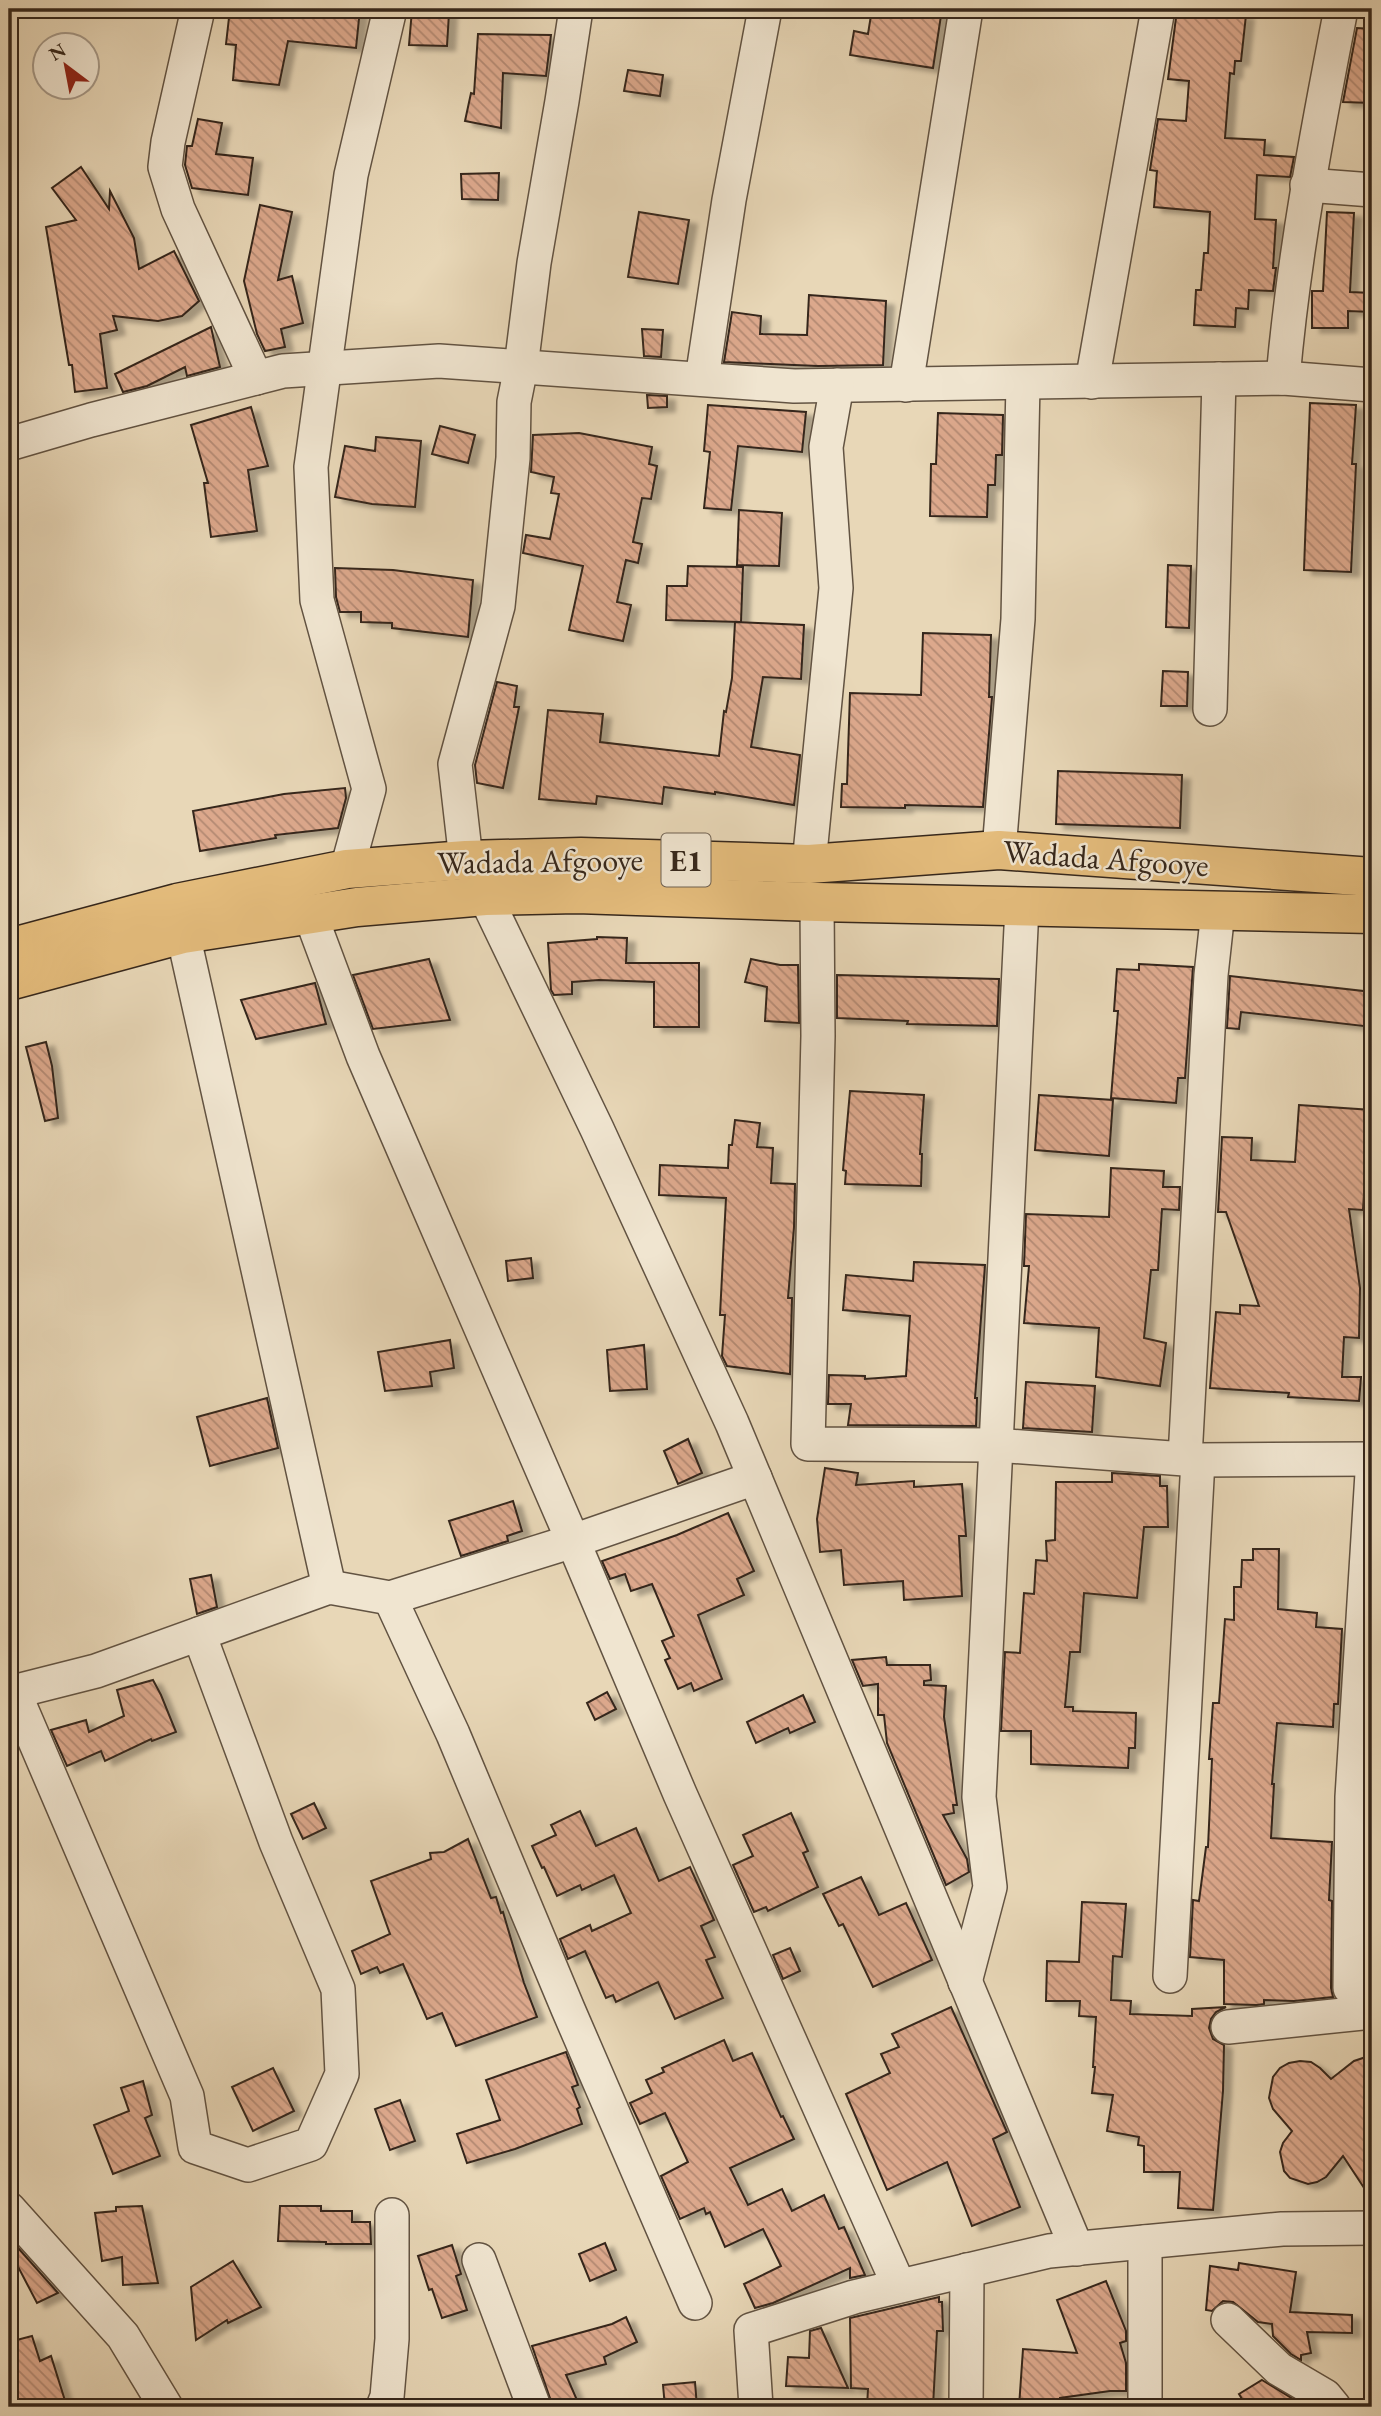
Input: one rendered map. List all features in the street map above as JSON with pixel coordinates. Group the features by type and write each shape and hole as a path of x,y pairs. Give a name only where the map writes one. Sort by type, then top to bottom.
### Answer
{"highway":[{"name":"Wadada Afgooye","path":"9,948 177,903 347,869 466,860 581,857 809,864 999,850 1372,877"},
{"name":"Wadada Afgooye","path":"9,981 183,934 357,907 485,896 577,894 1372,914"}],"street":[{"path":"198,9 168,142 165,167 178,209 256,378"},
{"path":"347,869 369,789 317,600 311,467 351,175 390,9"},
{"path":"466,860 455,764 498,606 513,458 514,402 576,9"},
{"path":"702,379 729,200 765,9"},
{"path":"906,385 966,9"},
{"path":"1092,382 1158,9"},
{"path":"1283,378 1307,185 1340,9"},
{"path":"1307,185 1372,191"},
{"path":"9,444 91,420 283,372 439,361 794,386 1283,378 1372,385"},
{"path":"1210,709 1219,379"},
{"path":"999,850 1018,619 1023,383"},
{"path":"809,864 836,588 826,447 837,385"},
{"path":"485,896 597,1129 755,1478 1077,2249"},
{"path":"817,902 818,1036 808,1444 995,1445 1191,1459 1372,1460"},
{"path":"965,1982 990,1887 979,1797 1022,906"},
{"path":"1170,1976 1211,975 1218,911"},
{"path":"310,914 363,1056 680,1794 900,2286"},
{"path":"183,934 329,1587"},
{"path":"1350,1988 1352,1797 1372,1473"},
{"path":"199,1634 276,1842 338,1989 342,2074 311,2144 248,2165 195,2147 187,2096 12,1692 96,1671 329,1587 390,1598 573,1541 755,1478"},
{"path":"390,1598 453,1734 573,2022 695,2303"},
{"path":"1228,2027 1372,2012"},
{"path":"9,2209 122,2336 166,2407"},
{"path":"383,2407 387,2398 392,2339 392,2215"},
{"path":"756,2407 751,2330 854,2297 1049,2251 1282,2229 1372,2228"},
{"path":"1145,2242 1145,2407"},
{"path":"480,2260 534,2407"},
{"path":"966,2407 967,2270"},
{"path":"1228,2320 1279,2369 1325,2396 1334,2407"}],"building":[{"path":"230,9 360,9 356,48 288,41 279,85 233,80 236,45 226,44"},
{"path":"872,9 942,9 933,68 850,55 854,31 868,34"},
{"path":"1196,9 1229,9 1229,14 1246,15 1241,61 1235,61 1234,74 1230,73 1225,138 1265,140 1264,155 1294,157 1290,177 1257,175 1255,219 1276,220 1273,291 1249,290 1248,309 1236,308 1235,327 1194,325 1196,290 1201,290 1204,253 1208,253 1210,212 1154,207 1157,171 1150,170 1158,119 1186,121 1189,81 1168,79 1177,10 1196,12"},
{"path":"412,10 449,13 447,46 409,45"},
{"path":"1357,28 1372,29 1372,103 1343,102"},
{"path":"478,34 551,35 546,76 503,73 501,128 465,121 471,93 474,94"},
{"path":"628,70 663,75 660,96 624,91"},
{"path":"198,119 222,123 216,154 253,158 248,195 192,188 185,165 187,146 192,146"},
{"path":"81,167 109,209 110,191 134,238 139,269 174,251 199,301 182,316 158,321 113,316 117,330 100,334 107,388 75,392 46,227 76,220 52,188"},
{"path":"499,173 498,200 462,199 461,174"},
{"path":"260,205 292,212 278,280 292,276 303,323 281,329 285,347 265,351 257,334 244,281"},
{"path":"639,212 689,220 678,284 628,277"},
{"path":"1327,212 1354,213 1350,292 1372,293 1372,312 1348,311 1348,328 1312,328 1312,291 1323,291"},
{"path":"809,295 886,301 883,365 818,366 724,362 732,312 761,316 760,334 807,335"},
{"path":"211,327 220,367 187,376 185,367 147,386 123,392 115,374"},
{"path":"642,329 663,330 661,357 644,356"},
{"path":"647,395 667,396 667,407 648,408"},
{"path":"1310,403 1356,405 1352,464 1356,464 1351,572 1304,570"},
{"path":"708,405 806,412 802,452 738,446 731,510 704,508 710,452 704,451"},
{"path":"251,407 268,466 248,470 257,531 211,537 204,483 208,483 191,425"},
{"path":"938,413 1003,415 1002,455 996,455 995,485 988,485 987,517 930,516 931,464 936,464"},
{"path":"440,426 475,435 468,463 432,454"},
{"path":"579,433 652,447 649,464 657,466 651,499 642,498 633,542 642,544 638,563 626,560 617,602 631,605 623,641 569,630 583,566 523,553 526,535 550,539 559,494 551,493 554,477 531,472 533,435"},
{"path":"376,437 421,441 415,507 372,504 335,497 345,446 375,451"},
{"path":"739,510 782,513 779,566 737,565"},
{"path":"1168,565 1191,566 1189,628 1166,627"},
{"path":"688,566 743,567 741,622 666,620 667,586 687,586"},
{"path":"335,568 393,570 473,580 468,637 392,628 392,623 361,622 361,612 340,612 336,597"},
{"path":"735,622 804,625 801,679 763,677 751,747 800,755 794,805 664,787 662,804 597,796 596,804 539,799 548,710 603,714 600,742 719,756 724,711 726,712 732,678"},
{"path":"923,633 991,635 989,697 992,697 983,807 841,807 842,784 847,784 850,693 921,695"},
{"path":"1163,671 1188,672 1187,706 1161,706"},
{"path":"497,682 517,686 514,707 519,707 503,788 477,783 475,765"},
{"path":"1058,771 1182,775 1180,828 1056,824"},
{"path":"345,788 346,798 338,828 275,835 276,838 200,851 193,811 284,794"},
{"path":"597,937 627,938 626,963 699,963 699,1027 654,1027 654,982 572,982 572,994 554,995 551,990 548,943"},
{"path":"429,959 450,1020 373,1029 353,975"},
{"path":"751,959 780,965 798,965 799,1023 765,1021 767,987 745,982"},
{"path":"1139,964 1193,967 1185,1078 1178,1078 1176,1103 1111,1098 1118,1011 1114,1011 1117,969 1139,970"},
{"path":"837,975 999,979 997,1026 907,1024 908,1021 837,1018"},
{"path":"1230,976 1372,992 1372,1027 1241,1012 1239,1029 1227,1028"},
{"path":"315,983 326,1024 256,1039 241,1000"},
{"path":"46,1042 52,1066 58,1118 45,1121 26,1047"},
{"path":"850,1091 924,1095 921,1186 845,1184 846,1171 843,1170"},
{"path":"1039,1095 1113,1100 1109,1156 1035,1150"},
{"path":"1299,1105 1372,1110 1372,1130 1368,1130 1363,1210 1349,1209 1360,1288 1359,1338 1344,1337 1342,1377 1361,1377 1359,1401 1288,1397 1289,1393 1210,1388 1216,1312 1240,1314 1240,1305 1259,1306 1226,1212 1218,1212 1222,1137 1252,1138 1251,1160 1295,1162"},
{"path":"735,1120 760,1123 757,1147 773,1148 771,1183 795,1184 788,1298 792,1298 790,1374 727,1366 722,1356 725,1315 720,1315 726,1198 659,1195 660,1165 728,1168 729,1145 732,1145"},
{"path":"1111,1168 1164,1171 1163,1187 1180,1187 1179,1210 1162,1209 1158,1270 1151,1270 1144,1338 1166,1343 1160,1386 1096,1377 1099,1328 1024,1323 1029,1266 1024,1266 1026,1214 1109,1217"},
{"path":"531,1258 533,1278 508,1281 506,1261"},
{"path":"914,1262 985,1265 975,1398 976,1426 848,1425 851,1404 828,1404 829,1375 865,1376 865,1379 906,1376 910,1316 843,1310 846,1275 913,1281"},
{"path":"450,1340 454,1368 430,1372 432,1386 385,1391 378,1352"},
{"path":"644,1345 647,1389 610,1391 607,1350"},
{"path":"1026,1382 1095,1386 1092,1432 1023,1428"},
{"path":"267,1398 278,1448 210,1466 197,1417"},
{"path":"688,1439 702,1473 678,1484 664,1451"},
{"path":"825,1468 858,1473 856,1485 914,1481 914,1487 962,1484 966,1536 959,1536 962,1596 904,1600 903,1581 844,1585 841,1550 820,1552 817,1519"},
{"path":"1112,1473 1160,1476 1160,1486 1167,1486 1168,1527 1144,1527 1137,1598 1084,1593 1080,1652 1070,1652 1065,1707 1073,1707 1073,1711 1136,1713 1135,1748 1129,1748 1128,1768 1031,1764 1031,1731 1001,1731 1005,1652 1020,1653 1024,1593 1034,1594 1036,1560 1047,1561 1046,1541 1055,1540 1056,1482 1112,1482"},
{"path":"513,1501 522,1531 507,1536 508,1541 461,1556 449,1521"},
{"path":"728,1513 754,1571 737,1579 744,1595 698,1615 722,1679 694,1691 691,1683 678,1689 665,1660 670,1658 662,1641 674,1636 652,1584 631,1591 625,1574 610,1579 602,1561 677,1535"},
{"path":"1253,1549 1279,1549 1278,1609 1317,1613 1316,1627 1342,1629 1338,1704 1334,1704 1333,1727 1277,1723 1272,1784 1271,1838 1332,1842 1329,1900 1332,1901 1333,1997 1294,2001 1264,2000 1264,2004 1257,2005 1224,2004 1224,1960 1190,1957 1193,1900 1199,1901 1208,1847 1213,1703 1219,1703 1225,1619 1234,1620 1234,1587 1241,1587 1242,1560 1253,1560"},
{"path":"211,1575 217,1607 197,1614 190,1579"},
{"path":"886,1657 887,1665 930,1665 931,1680 924,1681 924,1685 946,1686 944,1717 957,1805 953,1805 954,1813 943,1815 967,1859 969,1872 946,1885 887,1743 884,1715 878,1715 878,1684 863,1686 852,1660"},
{"path":"153,1680 176,1732 152,1741 151,1739 105,1761 101,1751 67,1766 51,1730 86,1720 89,1732 124,1716 117,1690"},
{"path":"607,1692 616,1709 595,1720 587,1703"},
{"path":"803,1695 815,1722 790,1733 788,1728 756,1743 747,1722"},
{"path":"314,1803 326,1828 303,1839 291,1814"},
{"path":"580,1811 596,1846 636,1828 659,1881 690,1867 714,1920 701,1926 715,1957 706,1960 723,1998 675,2019 658,1982 616,2002 613,1995 606,1998 585,1951 568,1959 560,1939 590,1925 592,1931 631,1913 614,1875 582,1890 580,1885 557,1896 544,1867 542,1868 532,1846 556,1835 551,1825"},
{"path":"791,1813 808,1851 803,1853 818,1887 768,1911 766,1907 754,1912 733,1865 753,1856 743,1835"},
{"path":"468,1839 491,1898 496,1897 501,1913 503,1912 537,2017 456,2046 442,2013 427,2019 403,1964 380,1973 377,1967 361,1974 352,1951 390,1934 371,1881 431,1859 430,1853 444,1852"},
{"path":"861,1877 879,1915 906,1903 932,1960 873,1987 843,1924 839,1926 823,1894"},
{"path":"1082,1902 1126,1904 1122,1957 1113,1956 1111,2000 1131,2001 1130,2014 1192,2016 1192,2009 1226,2007 1216,2012 1209,2028 1213,2039 1224,2045 1213,2210 1178,2208 1180,2172 1144,2172 1144,2146 1138,2145 1139,2137 1107,2131 1113,2095 1092,2093 1096,2017 1079,2016 1080,2001 1046,2001 1047,1961 1079,1962"},
{"path":"790,1948 800,1971 783,1979 773,1955"},
{"path":"951,2007 1007,2132 993,2139 1020,2207 972,2226 947,2162 887,2190 846,2094 890,2073 881,2054 899,2047 892,2034"},
{"path":"724,2040 733,2061 752,2053 794,2139 730,2168 748,2205 782,2189 792,2211 824,2195 839,2229 844,2227 865,2275 850,2278 850,2268 773,2303 755,2308 744,2284 781,2266 763,2229 725,2247 710,2212 706,2214 704,2208 680,2219 661,2176 688,2162 665,2113 640,2124 630,2103 652,2093 646,2080 664,2072 662,2068"},
{"path":"566,2052 578,2085 572,2087 580,2107 577,2109 582,2124 515,2149 467,2163 457,2134 500,2120 486,2080"},
{"path":"1372,2055 1372,2200 1343,2156 1326,2177 1317,2182 1308,2184 1290,2178 1284,2171 1280,2152 1292,2131 1273,2109 1269,2098 1273,2077 1280,2068 1300,2061 1311,2062 1331,2079 1354,2061"},
{"path":"273,2068 294,2111 253,2131 232,2087"},
{"path":"143,2081 152,2115 145,2118 160,2156 113,2174 94,2125 129,2111 121,2088"},
{"path":"400,2100 415,2141 390,2150 375,2109"},
{"path":"142,2206 158,2283 123,2285 122,2257 102,2261 95,2213 116,2211 116,2207"},
{"path":"280,2206 321,2206 321,2211 352,2211 352,2222 370,2222 371,2244 278,2241"},
{"path":"11,2240 58,2293 37,2303 14,2259 18,2257"},
{"path":"605,2243 616,2270 590,2281 579,2254"},
{"path":"452,2245 461,2274 456,2276 467,2310 442,2318 418,2256"},
{"path":"233,2261 261,2307 228,2323 227,2320 196,2340 191,2287"},
{"path":"1239,2263 1296,2272 1290,2312 1352,2315 1352,2333 1307,2332 1311,2353 1301,2355 1301,2360 1273,2336 1272,2324 1258,2322 1233,2302 1223,2301 1212,2311 1206,2310 1210,2266 1238,2270"},
{"path":"1106,2281 1126,2331 1126,2341 1120,2343 1126,2363 1126,2391 1060,2398 1059,2407 1019,2407 1023,2349 1077,2353 1057,2300"},
{"path":"939,2297 939,2302 942,2302 943,2331 937,2331 933,2407 867,2407 868,2389 851,2388 850,2318"},
{"path":"626,2317 637,2342 604,2357 606,2364 566,2375 580,2407 553,2407 532,2346 612,2324"},
{"path":"821,2328 848,2388 786,2386 788,2357 809,2358 810,2331"},
{"path":"32,2336 40,2361 51,2356 67,2407 9,2407 9,2342"},
{"path":"1262,2380 1302,2407 1247,2407 1239,2394"},
{"path":"695,2382 697,2407 665,2407 663,2385"}]}
